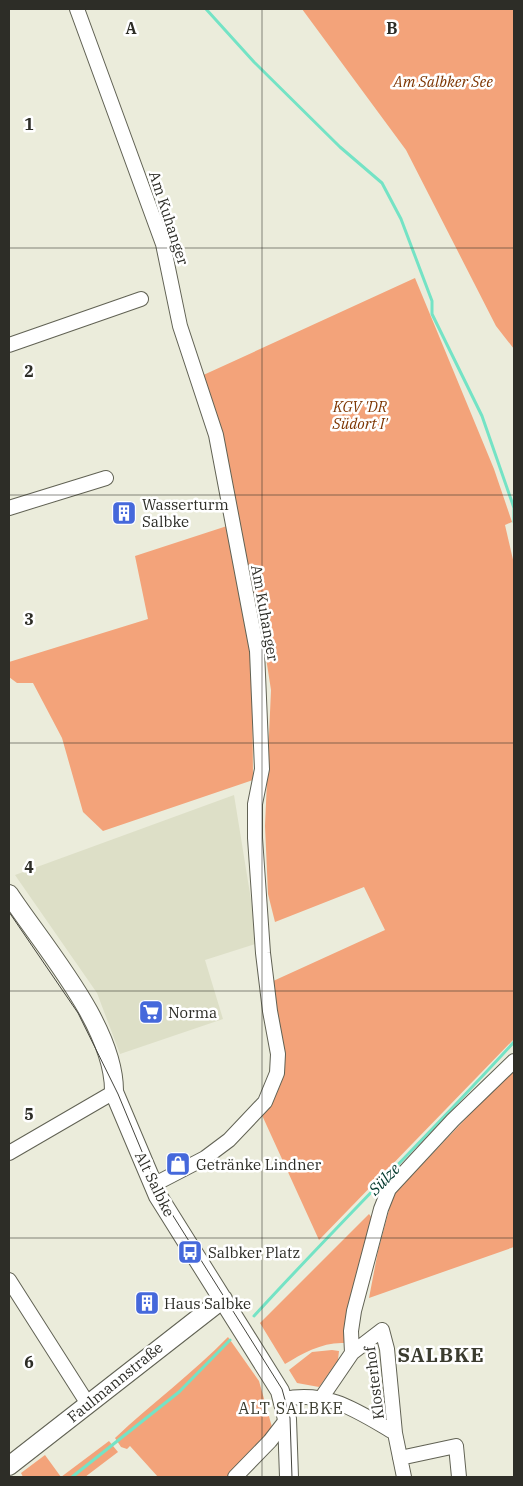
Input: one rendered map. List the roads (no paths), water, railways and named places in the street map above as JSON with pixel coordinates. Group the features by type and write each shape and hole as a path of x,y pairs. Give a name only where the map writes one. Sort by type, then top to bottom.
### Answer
{"main road":[{"name":"Alt Salbke","path":"9,894 81,999 94,1022 110,1057 114,1073 114,1092 153,1185 175,1226 266,1366 283,1399 287,1419 289,1477"},
{"name":"Faulmannstraße","path":"9,1466 223,1299"}],"street":[{"name":"Am Kuhanger","path":"77,9 163,244 180,326 216,435 257,651 262,769 255,804 255,838 266,972 278,1058 277,1073 265,1102 229,1140 205,1158 153,1185"},
{"path":"9,345 140,299"},
{"path":"9,508 106,478"},
{"path":"352,1353 351,1331 354,1311 381,1209 389,1188 514,1060"},
{"path":"9,1153 114,1092"},
{"path":"9,1280 88,1404"},
{"name":"Klosterhof","path":"322,1397 352,1353 382,1330 388,1351 396,1432"},
{"path":"283,1399 299,1396 322,1397 350,1407 396,1432 404,1477"},
{"path":"235,1477 270,1442 287,1419"},
{"path":"400,1458 456,1446 459,1477"}],"waterway":[{"path":"206,9 254,62 340,147 382,183 401,219 432,301 432,314 482,416 514,508 514,522"},
{"name":"Sülze","path":"254,1316 514,1042"},
{"name":"Sülze","path":"72,1477 179,1392 230,1340"}],"tram line":[{"path":"9,912 78,1013 118,1094 160,1195 282,1389 290,1418 292,1477"}],"place":[{"name":"Wasserturm Salbke","path":"124,513"},
{"name":"Norma","path":"151,1012"},
{"name":"Getränke Lindner","path":"178,1164"},
{"name":"Salbker Platz","path":"190,1252"},
{"name":"Haus Salbke","path":"147,1303"}],"district":[{"name":"SALBKE","path":"441,1354"},
{"name":"ALT SALBKE","path":"291,1408"}],"park label":[{"name":"Am Salbker See","path":"443,81"},
{"name":"KGV 'DR Südort I'","path":"360,414"}]}
